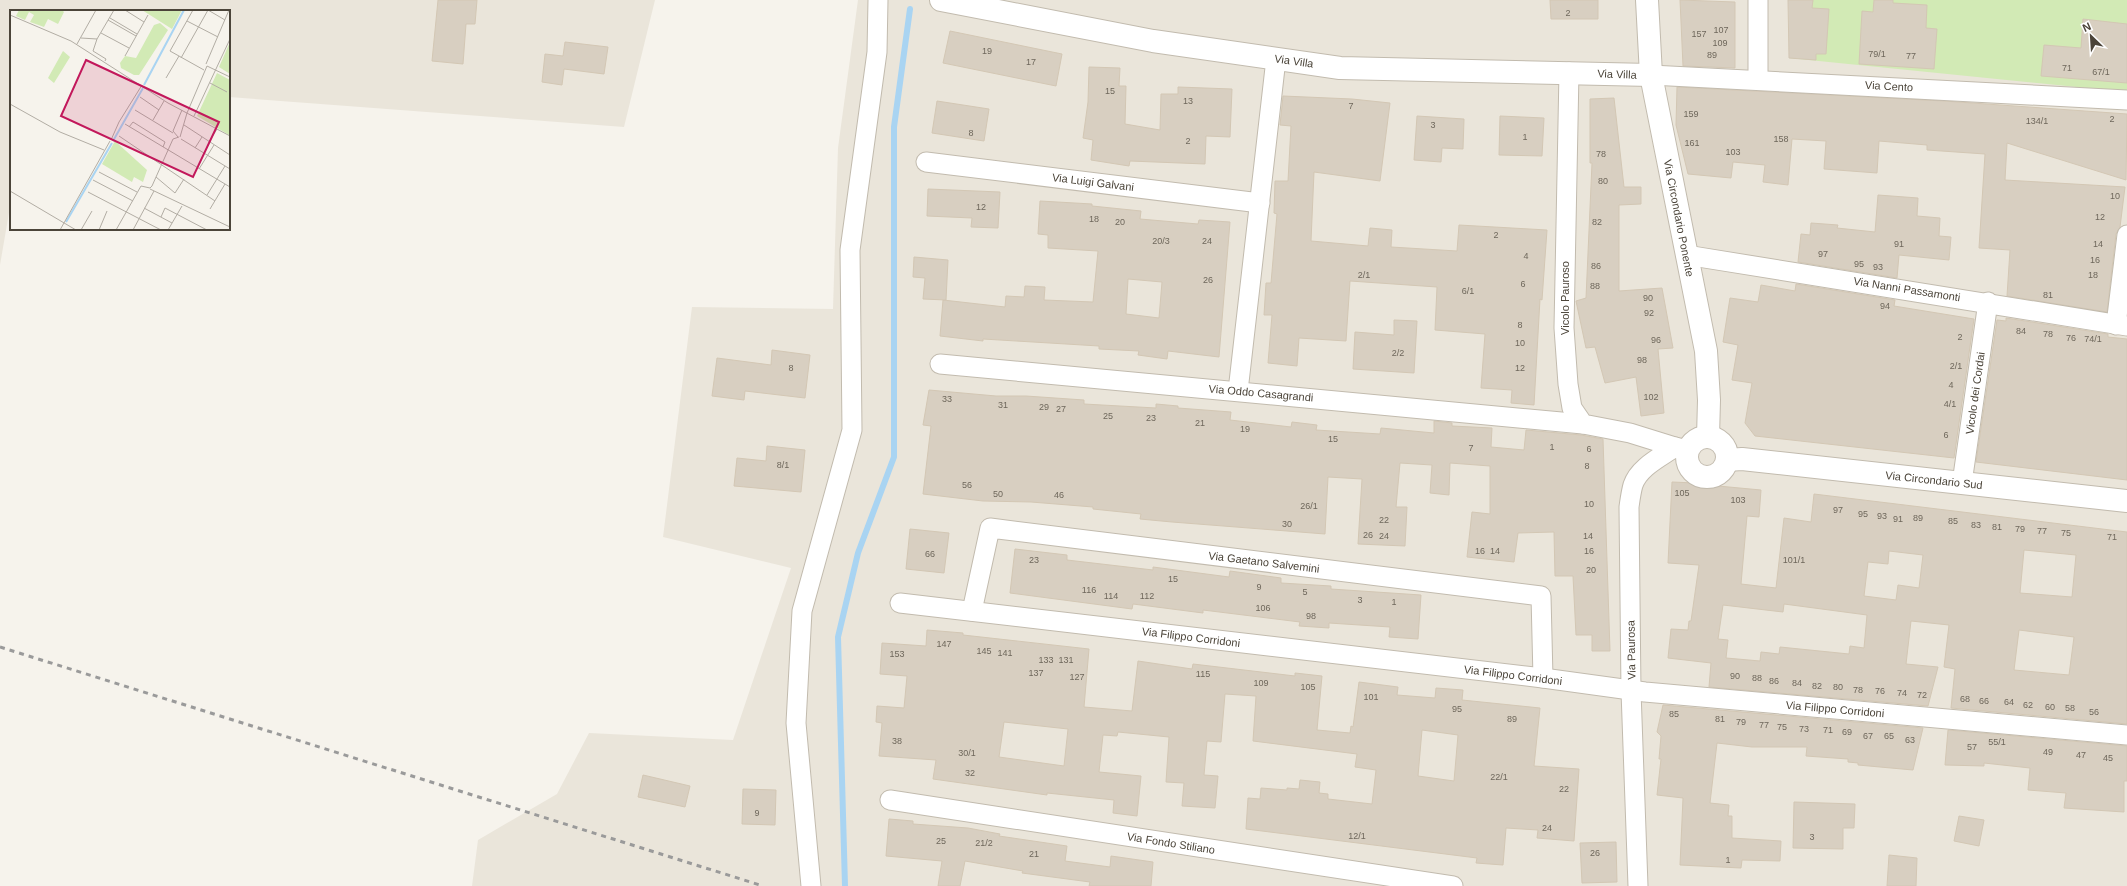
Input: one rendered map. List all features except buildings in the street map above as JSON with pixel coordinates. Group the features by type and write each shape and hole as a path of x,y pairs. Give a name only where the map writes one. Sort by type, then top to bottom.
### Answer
{"street":[{"path":"810,886 796,723 802,611 852,430 850,250 877,52 878,0"},
{"name":"Via Villa","path":"941,0 1153,41 1340,68 1651,75"},
{"name":"Via Circondario Ponente","path":"1647,0 1651,75 1706,351 1709,400 1708,437"},
{"path":"1758,0 1758,79"},
{"path":"1238,391 1276,59"},
{"name":"Vicolo Pauroso","path":"1569,72 1564,328 1568,384 1572,408 1583,424"},
{"name":"Via Cento","path":"1651,75 1758,79 2127,100"},
{"name":"Via Luigi Galvani","path":"926,162 1260,203"},
{"path":"2121,326 2127,235"},
{"name":"Via Nanni Passamonti","path":"1686,255 1988,302 2121,326"},
{"name":"Vicolo dei Cordai","path":"1962,484 1988,302"},
{"name":"Via Oddo Casagrandi","path":"940,364 1583,424"},
{"path":"1583,424 1630,433 1681,449 1693,442 1708,437 1716,439 1722,444 1726,451 1734,459 1715,476 1702,477 1690,470 1681,449"},
{"name":"Via Paurosa","path":"1638,886 1631,690 1629,507 1633,485 1638,476 1646,467 1681,449"},
{"name":"Via Circondario Sud","path":"1734,459 2127,501"},
{"name":"Via Gaetano Salvemini","path":"972,611 990,528 1541,596 1543,678"},
{"name":"Via Filippo Corridoni","path":"900,603 1543,678 1631,690 2127,735"},
{"name":"Via Fondo Stiliano","path":"890,800 1453,886"}],"shaded area":[{"path":"0,0 655,0 624,127 230,97 230,10 10,10 10,207 0,265"},
{"path":"858,0 2127,0 2127,886 472,886 478,840 557,794 589,733 733,740 791,568 663,537 692,307 833,309 838,148"}],"green space":[{"path":"1790,0 2127,0 2127,92 1789,58"}],"waterway":[{"path":"845,886 838,637 858,553 894,457 894,127 910,9"}],"railway":[{"path":"0,647 763,886"}]}
